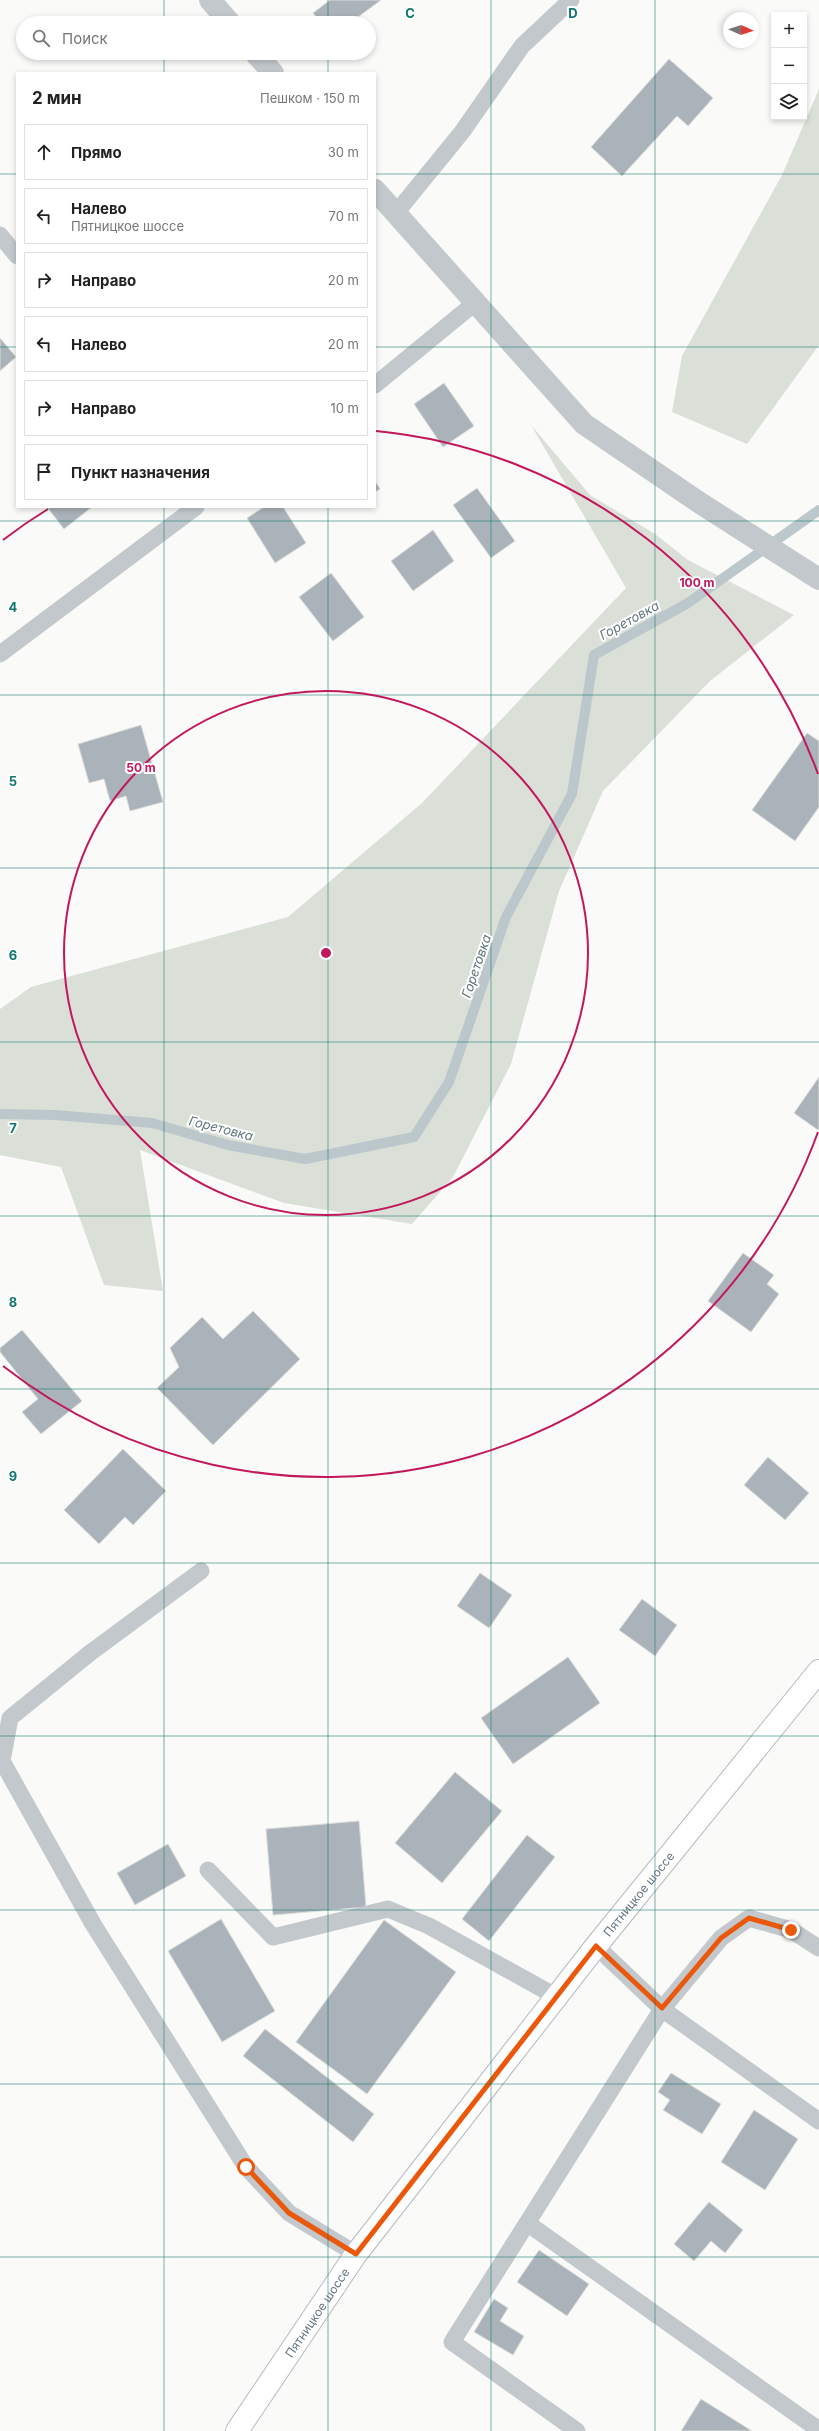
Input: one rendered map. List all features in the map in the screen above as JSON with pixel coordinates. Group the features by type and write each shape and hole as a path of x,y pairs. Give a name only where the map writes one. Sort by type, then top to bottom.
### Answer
{"main road":[{"name":"Пятницкое шоссе","path":"237,2431 356,2254 596,1946 819,1671"}],"street":[{"path":"210,0 224,16"},
{"path":"262,60 272,72"},
{"path":"376,191 584,424 700,503 819,579"}],"lane":[{"path":"396,213 462,132 522,46 571,0"},
{"path":"0,235 16,255"},
{"path":"376,384 476,302"},
{"path":"0,654 195,508"},
{"path":"201,1571 90,1653 10,1718 2,1761 94,1924 246,2167 289,2213 356,2254"},
{"path":"208,1870 273,1937 388,1909 429,1926 557,1997"},
{"path":"577,2431 452,2342 662,2008 721,1938 749,1918 791,1930 819,1948"},
{"path":"596,1946 662,2008 819,2121"},
{"path":"527,2223 819,2430"}],"shaded area":[{"path":"819,89 819,345 747,444 672,412 682,356 782,175 806,120 807,120"},
{"path":"531,425 590,495 655,534 688,560 794,615 710,681 603,791 559,891 511,1064 453,1177 412,1224 284,1203 140,1150 163,1291 104,1285 61,1167 0,1155 0,1009 31,987 288,917 422,803 626,588"}],"building":[{"path":"330,0 381,0 359,16 315,16 313,13"},
{"path":"669,59 713,98 688,126 677,116 622,176 591,147"},
{"path":"0,338 16,357 0,371"},
{"path":"444,383 474,426 443,447 414,404"},
{"path":"376,483 380,489 376,491"},
{"path":"477,488 515,541 491,558 453,505"},
{"path":"48,508 91,508 64,529"},
{"path":"262,508 284,508 306,543 275,563 247,518"},
{"path":"433,530 454,561 413,591 391,561"},
{"path":"331,573 364,617 333,641 299,597"},
{"path":"141,725 163,802 130,811 126,796 110,801 104,779 89,783 78,744"},
{"path":"807,733 819,741 819,807 795,841 752,810"},
{"path":"819,1077 819,1129 818,1130 794,1113"},
{"path":"743,1253 774,1275 767,1284 779,1294 751,1332 708,1301"},
{"path":"253,1311 300,1359 213,1445 157,1388 179,1367 170,1348 202,1317 223,1339"},
{"path":"22,1330 82,1401 41,1434 22,1412 38,1399 0,1352 0,1348"},
{"path":"123,1449 166,1491 133,1525 125,1517 99,1544 64,1510"},
{"path":"768,1457 809,1493 785,1520 744,1485"},
{"path":"480,1573 512,1595 489,1628 457,1606"},
{"path":"642,1599 677,1625 655,1656 619,1630"},
{"path":"568,1657 600,1703 513,1764 481,1718"},
{"path":"455,1772 502,1811 442,1883 395,1843"},
{"path":"359,1821 366,1907 273,1915 266,1829"},
{"path":"527,1835 555,1857 489,1941 462,1919"},
{"path":"168,1844 186,1876 135,1905 117,1873"},
{"path":"221,1919 275,2011 222,2042 168,1951"},
{"path":"384,1920 456,1972 367,2094 296,2042"},
{"path":"265,2029 374,2114 353,2142 243,2056"},
{"path":"671,2073 721,2104 702,2134 663,2110 670,2100 658,2092"},
{"path":"754,2110 798,2139 765,2190 721,2162"},
{"path":"709,2202 743,2230 725,2253 711,2241 694,2261 674,2244"},
{"path":"539,2250 589,2284 567,2316 517,2282"},
{"path":"494,2299 508,2308 500,2321 524,2336 513,2355 474,2332"},
{"path":"701,2399 752,2431 681,2431"}],"waterway":[{"name":"Горетовка","path":"0,1114 55,1115 152,1123 228,1145 305,1159 414,1137 449,1082 506,917 572,794 594,655 688,603 819,510"}],"route":[{"path":"246,2167 289,2213 356,2254 596,1946 662,2008 721,1938 749,1918 791,1930"}]}
